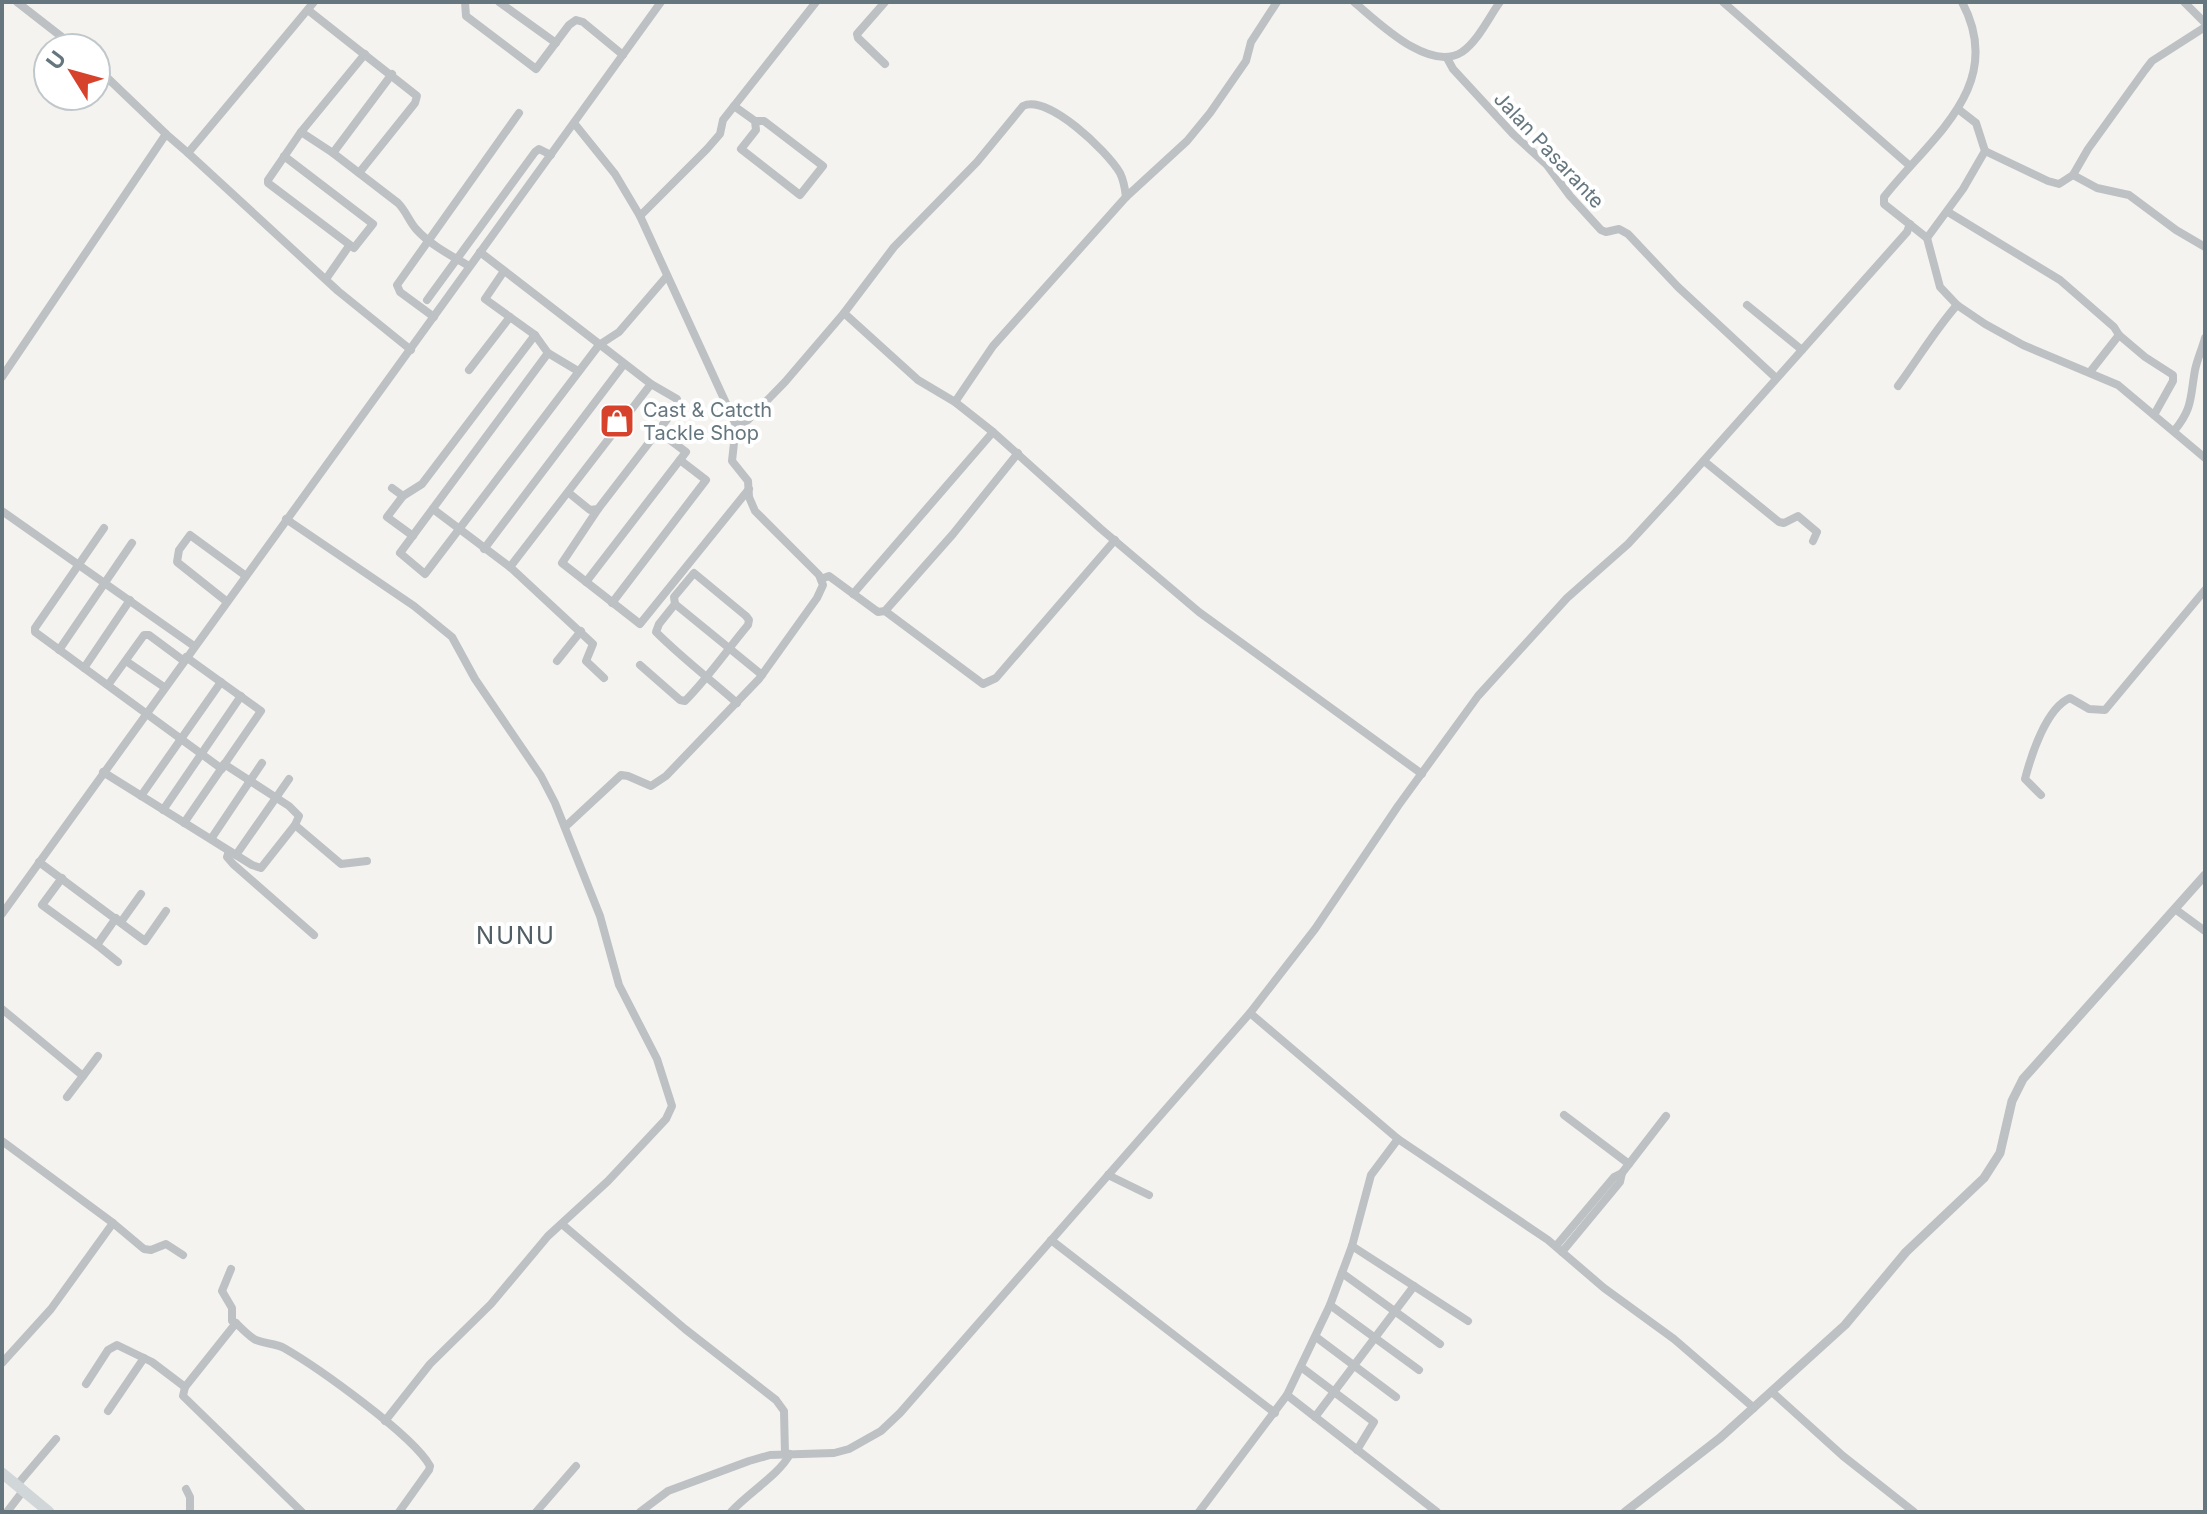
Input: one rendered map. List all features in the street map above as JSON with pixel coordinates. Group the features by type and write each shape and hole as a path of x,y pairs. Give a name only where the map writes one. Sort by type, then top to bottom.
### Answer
{"main road":[{"path":"2,1473 49,1512"}],"street":[{"path":"17,2 55,32"},
{"path":"465,2 466,16 533,68 537,68 569,25 579,20 623,55"},
{"path":"499,2 556,43"},
{"path":"2,914 661,2"},
{"path":"640,216 720,134 723,120 816,2"},
{"path":"885,2 857,34 885,64"},
{"path":"955,402 993,346 1126,197 1187,141 1210,113 1246,61 1251,42 1277,2"},
{"path":"1354,2 1407,44 1425,53 1447,58 1469,45 1500,2"},
{"path":"1723,2 1910,166"},
{"path":"1962,2 1977,48 1970,89 1958,109 1883,202 1927,238 1940,287 1957,305 2023,345 2118,385 2205,458"},
{"path":"1958,109 1976,123 1985,151 2059,184 2073,175 2115,110 2152,61 2205,25 2184,2"},
{"path":"188,153 311,6 365,54 415,92 415,103 359,173"},
{"path":"284,156 373,224 354,248 269,186 268,180 284,156 301,132 365,54"},
{"name":"Jalan Pasarante","path":"1447,58 1453,69 1513,134 1547,165 1601,230 1619,229 1628,234 1678,287 1776,378"},
{"path":"333,153 392,74"},
{"path":"112,82 326,279 411,350"},
{"path":"736,425 758,411 844,313 894,247 977,162 1017,112 1028,103 1043,105 1088,136 1118,169 1126,197"},
{"path":"734,106 755,121 764,121 823,166 800,195 741,149 756,130 755,121"},
{"path":"434,317 396,287 519,113"},
{"path":"565,827 621,775 655,785 762,675 821,591 821,579 755,511 744,474 732,461 736,425 640,216 615,174 574,123"},
{"path":"301,132 333,153 407,212 414,227 428,240 469,266"},
{"path":"2,377 166,134"},
{"path":"427,300 535,152 539,149 551,155"},
{"path":"1927,238 1948,212 1985,151"},
{"path":"2073,175 2097,188 2129,195 2205,247"},
{"path":"1948,212 2060,280 2145,357 2173,375 2172,384 2154,415"},
{"path":"640,1512 655,1499 749,1461 787,1454 834,1453 849,1449 881,1431 1250,1013 1315,929 1422,774 1503,666 1567,598 1628,544 1907,232 1910,224"},
{"path":"326,279 349,246"},
{"path":"480,252 624,364 679,402 598,509 562,563 640,624 750,488"},
{"path":"504,271 485,298 535,335 548,353 578,371"},
{"path":"548,353 400,553 425,574 599,345 619,332 667,276"},
{"path":"1747,305 1802,350"},
{"path":"1898,386 1940,324 1957,305"},
{"path":"844,313 918,380 955,402 993,432 1157,578 1237,642 1422,774"},
{"path":"469,370 510,317"},
{"path":"413,536 384,520 403,496 422,484 535,335"},
{"path":"2090,372 2119,335"},
{"path":"2174,431 2192,402 2195,370 2205,338"},
{"path":"484,549 624,364"},
{"path":"510,567 651,384"},
{"path":"586,582 686,452 658,431"},
{"path":"853,594 993,432"},
{"path":"821,579 829,576 878,612 885,611 953,534 1018,453"},
{"path":"612,603 706,480 680,460"},
{"path":"1704,461 1782,524 1798,516 1804,518 1817,532 1813,541"},
{"path":"392,488 403,496"},
{"path":"569,493 590,510 598,509"},
{"path":"433,509 510,567 581,631 593,644 586,661 604,678"},
{"path":"2,511 194,646"},
{"path":"286,519 414,606 452,637 475,679 541,776 565,827 600,916 619,985 657,1059 672,1106 666,1119 563,1225 548,1236 491,1304 430,1364 385,1421"},
{"path":"103,772 261,868 299,819 298,813 276,797 200,754 36,634 35,629 104,528"},
{"path":"226,601 177,562 179,550 190,535 246,576"},
{"path":"885,611 983,684 996,678 1115,540"},
{"path":"59,650 132,543"},
{"path":"640,665 683,701 706,675 729,648 748,625 749,619 694,573 674,597 675,604 729,648 762,675"},
{"path":"2041,795 2025,779 2031,753 2064,700 2070,698 2089,709 2105,710 2205,590"},
{"path":"84,668 130,600"},
{"path":"675,604 656,632 737,703"},
{"path":"557,661 581,631"},
{"path":"108,685 146,635 260,708 261,713 184,823"},
{"path":"126,661 164,687"},
{"path":"141,796 221,682"},
{"path":"163,810 241,696"},
{"path":"211,839 262,763"},
{"path":"289,779 227,857 314,935"},
{"path":"295,825 341,864 367,861"},
{"path":"39,862 145,941 166,911"},
{"path":"1625,1512 1692,1462 1845,1325 1906,1252 1984,1178 2000,1153 2012,1101 2023,1079 2205,875"},
{"path":"62,878 42,905 118,962"},
{"path":"97,945 141,894"},
{"path":"2175,909 2205,931"},
{"path":"2,1009 83,1076"},
{"path":"1250,1013 1398,1139 1559,1249 1604,1288 1674,1339 1754,1408"},
{"path":"67,1097 98,1056"},
{"path":"1564,1115 1629,1164"},
{"path":"1559,1249 1620,1182 1622,1173 1666,1116"},
{"path":"1199,1512 1287,1395 1330,1305 1352,1246 1371,1175 1398,1139"},
{"path":"2,1141 144,1249 151,1250 166,1244 183,1255"},
{"path":"1108,1175 1149,1195"},
{"path":"2,1363 45,1317 113,1223"},
{"path":"563,1225 685,1329 776,1400 784,1411 787,1454 778,1470 731,1512"},
{"path":"1051,1240 1275,1413"},
{"path":"1352,1246 1468,1321"},
{"path":"231,1269 222,1291 232,1308 232,1321 253,1339 278,1345 296,1356 385,1421 425,1458 430,1466 426,1475 399,1512"},
{"path":"1342,1273 1440,1344"},
{"path":"1315,1417 1414,1286"},
{"path":"1330,1305 1419,1370"},
{"path":"236,1323 185,1387 183,1396 302,1512"},
{"path":"1316,1337 1396,1397"},
{"path":"86,1384 112,1346 118,1345 171,1374 185,1387"},
{"path":"108,1411 144,1358"},
{"path":"1301,1367 1374,1422 1373,1429 1357,1450"},
{"path":"1772,1392 1843,1456 1914,1512"},
{"path":"1287,1395 1437,1512"},
{"path":"7,1512 20,1488 56,1439"},
{"path":"536,1512 576,1466"},
{"path":"186,1489 190,1497 190,1512"}],"place":[{"name":"Cast & Catcth Tackle Shop","path":"617,421"}],"district":[{"name":"NUNU","path":"516,935"}]}
